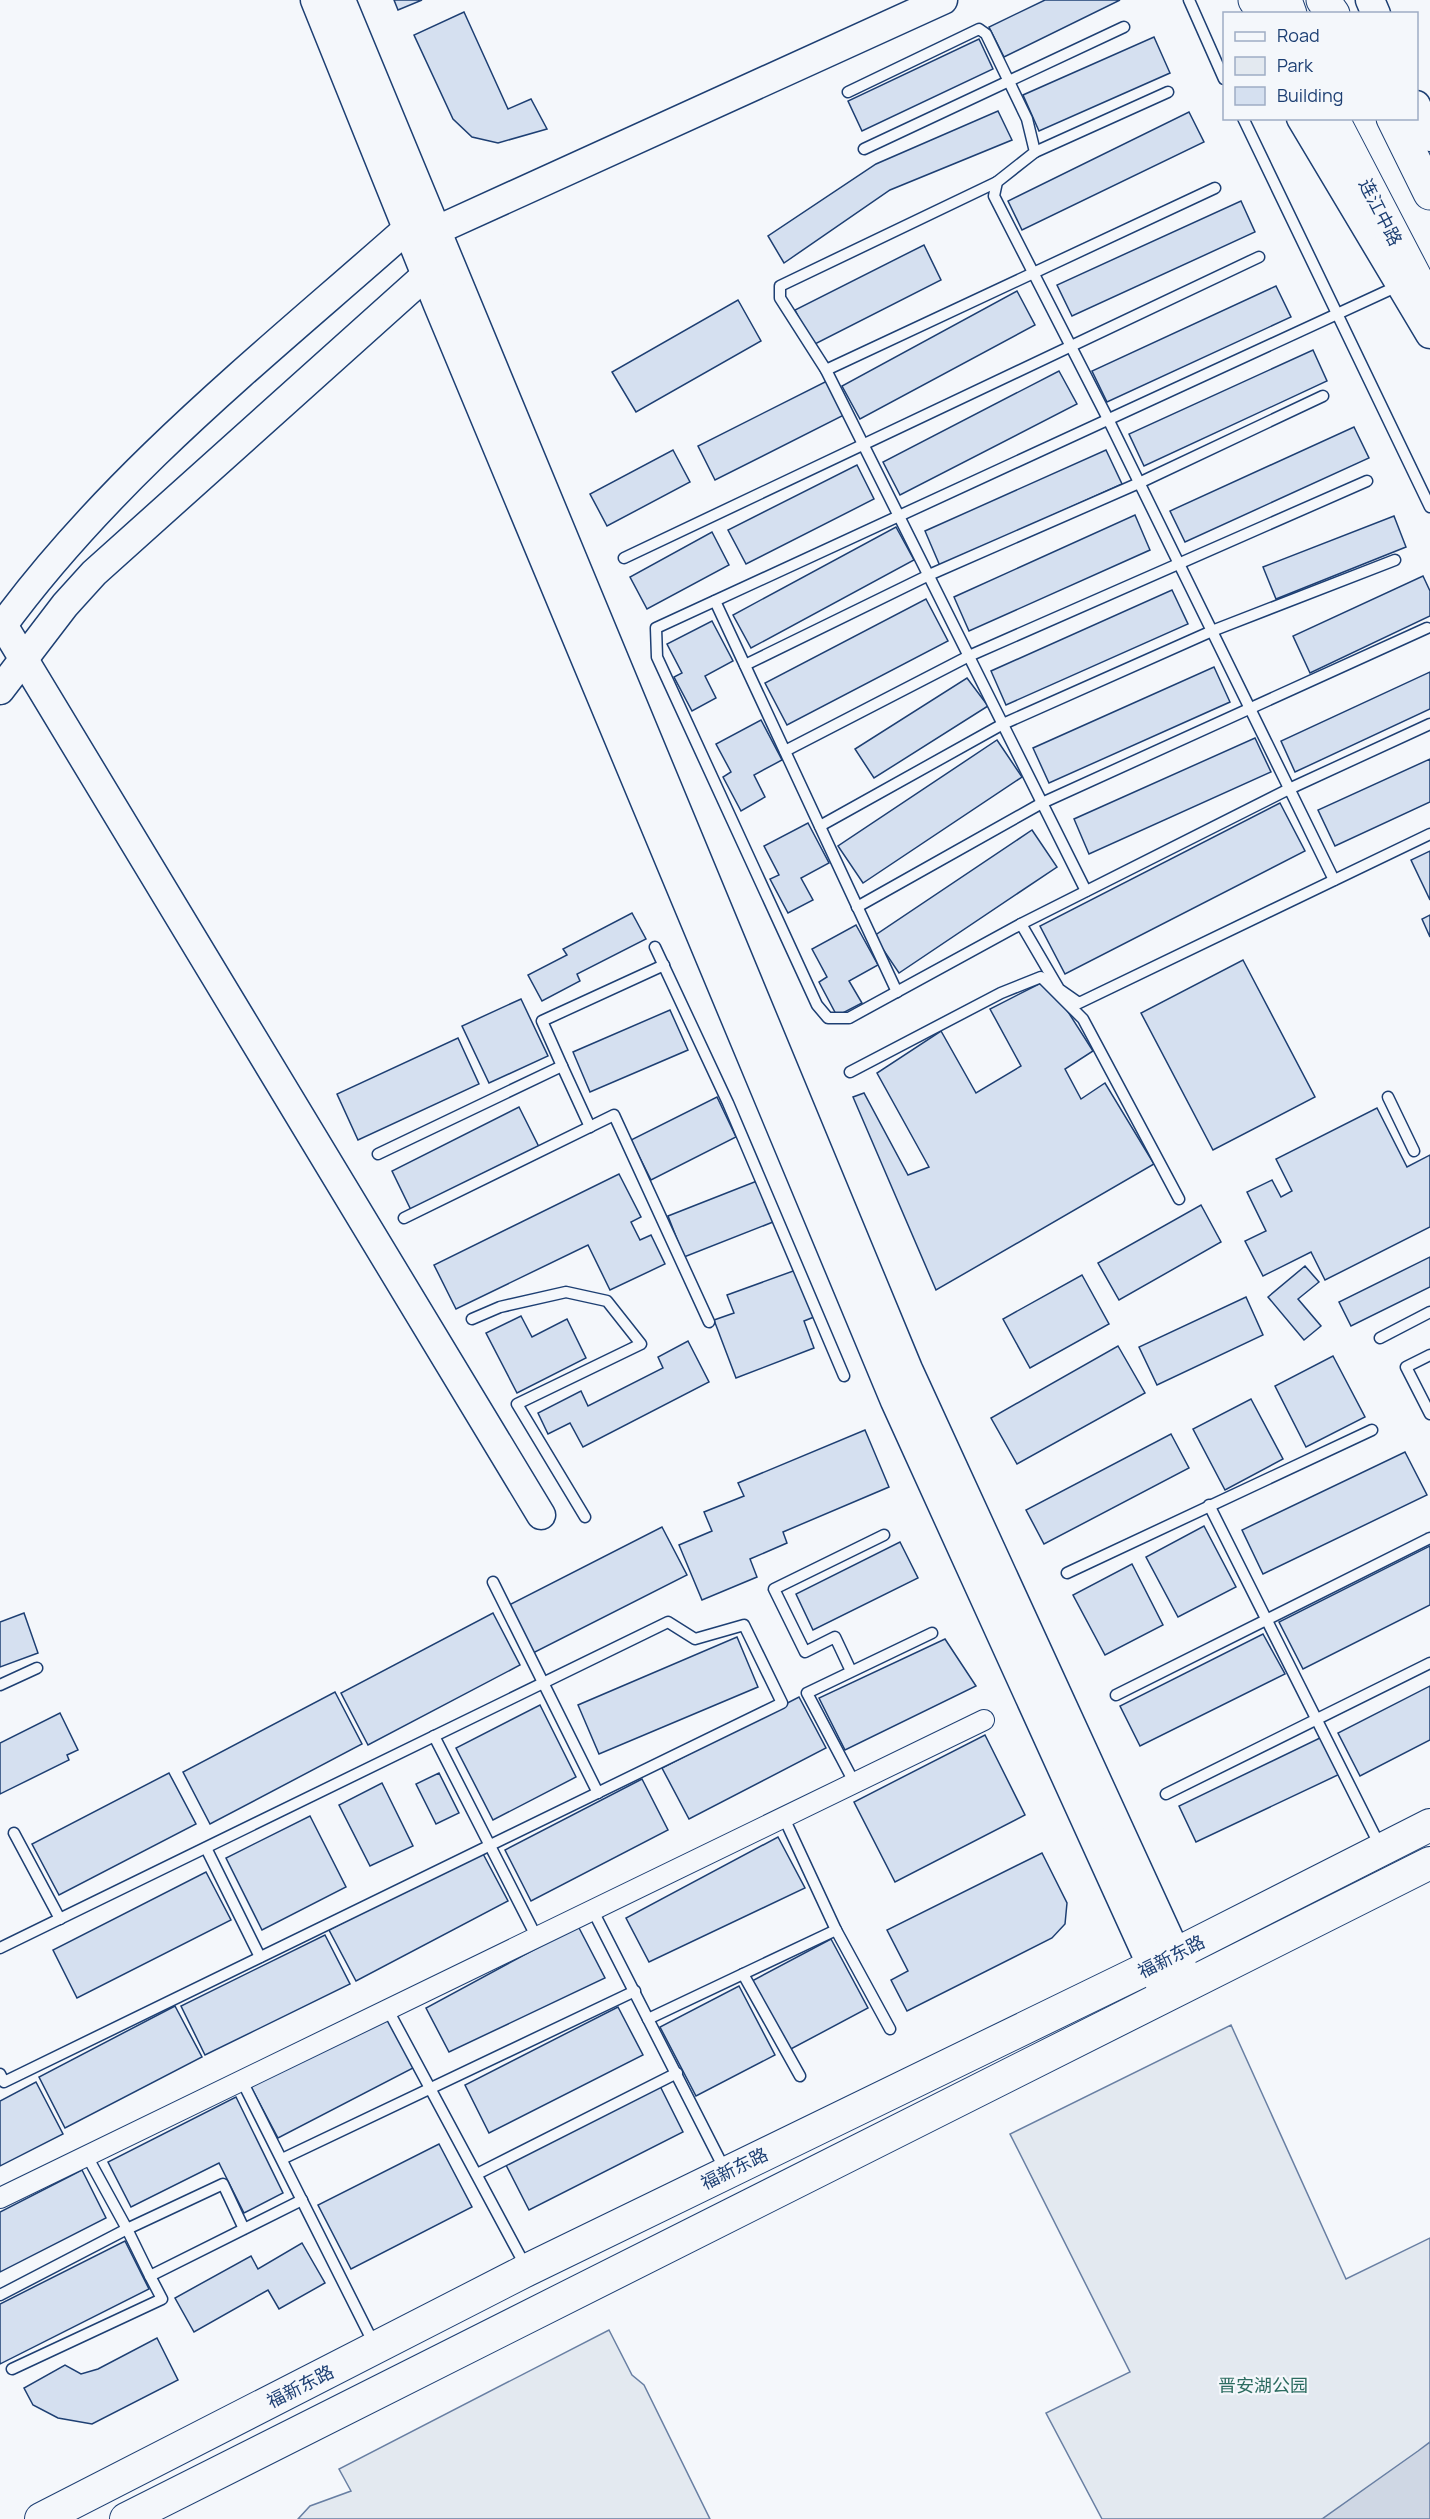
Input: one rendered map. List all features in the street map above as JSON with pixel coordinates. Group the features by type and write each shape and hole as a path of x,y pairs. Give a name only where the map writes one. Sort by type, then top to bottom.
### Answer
{"highway":[{"name":"连江中路","path":"1333,120 1430,306"},
{"path":"1394,120 1430,193"}],"main road":[{"path":"315,0 426,275 904,1422 1164,1960"},
{"path":"340,0 909,1369 1177,1989"},
{"path":"541,1515 24,659 1,625 41,573 115,494 195,417 407,229 435,231 943,0"},
{"path":"1418,110 1430,137"},
{"path":"1303,120 1430,334"},
{"path":"0,690 64,605 94,573 426,275 435,231"},
{"name":"福新东路","path":"41,2519 527,2270 1164,1960 1430,1825"},
{"name":"福新东路","path":"126,2519 1430,1863"}],"street":[{"path":"0,2198 984,1720"}],"lane":[{"path":"1189,0 1223,77"},
{"path":"864,149 1124,27"},
{"path":"848,92 980,29 986,34 1027,119 1035,152"},
{"path":"1086,891 826,370 780,298 780,286 997,182 1035,152 1168,92"},
{"path":"1244,120 1430,507"},
{"path":"997,182 994,196 1108,419 1334,880"},
{"path":"826,370 1215,188"},
{"path":"624,558 1259,257"},
{"path":"1400,285 656,628 657,657 812,994 828,1018 849,1018 1086,891 1289,789 1430,724"},
{"path":"745,665 929,575 1139,483 1323,396"},
{"path":"785,750 969,656 1178,562 1367,482"},
{"path":"820,826 1003,724 1212,631 1395,560"},
{"path":"715,601 897,992"},
{"path":"858,907 1042,803 1427,628"},
{"path":"1021,924 1059,989 1079,1003 1430,834"},
{"path":"655,947 728,1103 844,1376"},
{"path":"590,1127 542,1021 664,966"},
{"path":"850,1072 1001,993 1041,977 1083,1019 1179,1200"},
{"path":"378,1154 562,1066"},
{"path":"1388,1097 1414,1151"},
{"path":"404,1218 614,1115 709,1322"},
{"path":"472,1319 500,1307 566,1292 607,1301 641,1344 517,1404 585,1516"},
{"path":"1380,1338 1430,1312"},
{"path":"1430,1356 1406,1367 1430,1414"},
{"path":"1067,1573 1372,1430"},
{"path":"1209,1505 1382,1849"},
{"path":"852,1671 834,1637 805,1652 774,1589 884,1535"},
{"path":"1116,1695 1430,1538"},
{"path":"493,1582 598,1792"},
{"path":"0,1948 668,1622 695,1639 744,1625 782,1703 4,2082 0,2074"},
{"path":"855,1784 807,1693 932,1633"},
{"path":"1166,1794 1430,1663"},
{"path":"0,1685 36,1668"},
{"path":"434,1736 537,1938"},
{"path":"784,1818 836,1930 890,2029"},
{"path":"14,1833 60,1918"},
{"path":"206,1848 260,1957"},
{"path":"593,1911 726,2172"},
{"path":"648,2019 836,1930"},
{"path":"743,1974 800,2076"},
{"path":"282,2159 635,1991"},
{"path":"388,2010 527,2270"},
{"path":"477,2174 677,2073"},
{"path":"242,2081 376,2347"},
{"path":"12,2369 162,2299 87,2156"},
{"path":"0,2295 127,2229 224,2184 244,2229"},
{"path":"150,2276 302,2200"}],"green space":[{"name":"晋安湖公园","path":"1231,2025 1346,2279 1430,2238 1430,2519 1102,2519 1046,2413 1130,2372 1010,2134"},
{"path":"609,2330 632,2375 644,2385 710,2519 298,2519 310,2506 351,2491 339,2469"}],"shaded area":[{"path":"1430,2442 1430,2519 1322,2519 1418,2451"}],"building":[{"path":"394,0 422,0 398,10"},
{"path":"1045,0 1120,0 1004,57 989,27"},
{"path":"464,12 508,109 531,99 547,129 498,143 472,137 453,119 414,35"},
{"path":"1154,37 1170,73 1039,131 1023,95"},
{"path":"979,39 993,69 862,131 848,101"},
{"path":"998,111 1012,140 890,190 784,263 768,236 876,164"},
{"path":"1189,112 1204,142 1022,230 1008,201"},
{"path":"1241,201 1255,232 1072,316 1057,285"},
{"path":"924,245 941,280 813,345 795,310"},
{"path":"1276,286 1291,317 1107,402 1092,371"},
{"path":"1017,291 1035,325 860,419 842,386"},
{"path":"738,300 761,341 636,412 612,372"},
{"path":"1313,350 1327,381 1144,466 1129,434"},
{"path":"1059,371 1077,404 900,495 883,462"},
{"path":"827,381 844,415 715,480 698,446"},
{"path":"1354,427 1369,458 1185,542 1170,511"},
{"path":"673,450 690,482 607,526 590,494"},
{"path":"1106,450 1122,484 940,566 925,531"},
{"path":"857,465 874,499 746,564 728,530"},
{"path":"1135,515 1150,550 969,631 954,597"},
{"path":"1394,516 1406,547 1276,599 1263,567"},
{"path":"896,527 914,560 751,648 733,615"},
{"path":"712,532 729,565 647,609 630,577"},
{"path":"1423,576 1430,591 1430,616 1310,673 1293,636"},
{"path":"1172,590 1188,624 1006,705 991,671"},
{"path":"926,599 948,641 787,725 765,683"},
{"path":"712,621 733,661 705,676 716,698 692,711 674,677 682,673 667,644"},
{"path":"1214,667 1230,702 1049,783 1033,748"},
{"path":"1430,672 1430,709 1295,772 1281,741"},
{"path":"967,678 988,706 874,778 855,749"},
{"path":"761,720 782,760 754,775 765,797 741,811 723,777 731,772 716,744"},
{"path":"1255,738 1271,772 1089,854 1074,819"},
{"path":"997,740 1022,777 863,883 838,846"},
{"path":"1430,759 1430,802 1335,846 1318,810"},
{"path":"1280,803 1305,851 1065,974 1040,926"},
{"path":"808,823 829,863 801,878 813,900 788,913 770,879 779,875 764,846"},
{"path":"1032,830 1057,867 899,973 874,936"},
{"path":"1430,851 1430,900 1411,860"},
{"path":"632,913 646,939 577,974 580,981 542,1001 528,975 567,955 563,949"},
{"path":"1430,915 1430,937 1422,919"},
{"path":"856,925 878,965 849,981 862,1003 837,1016 819,982 827,977 812,949"},
{"path":"1243,960 1315,1097 1213,1150 1141,1013"},
{"path":"1041,983 1063,1004 1093,1051 1065,1069 1081,1099 1105,1083 1154,1164 936,1290 853,1097 864,1093 908,1175 929,1167 877,1073 941,1031 976,1093 1021,1066 990,1009"},
{"path":"521,999 548,1056 489,1083 462,1026"},
{"path":"670,1010 688,1050 590,1092 573,1052"},
{"path":"458,1038 479,1084 358,1140 337,1094"},
{"path":"717,1097 736,1137 651,1180 631,1140"},
{"path":"519,1107 539,1147 411,1210 392,1171"},
{"path":"1377,1108 1407,1167 1430,1155 1430,1227 1325,1280 1311,1252 1263,1276 1245,1241 1266,1231 1247,1192 1272,1180 1281,1197 1292,1191 1276,1159"},
{"path":"619,1174 641,1217 631,1222 640,1240 651,1235 665,1264 610,1290 588,1245 456,1309 434,1265"},
{"path":"757,1181 773,1222 684,1257 668,1216"},
{"path":"1201,1205 1221,1242 1119,1300 1098,1263"},
{"path":"1430,1257 1430,1287 1351,1326 1339,1302"},
{"path":"1305,1266 1319,1282 1298,1299 1321,1326 1304,1340 1268,1297"},
{"path":"796,1270 814,1317 804,1321 814,1348 736,1378 714,1320 734,1313 727,1295"},
{"path":"1082,1275 1109,1324 1030,1368 1003,1319"},
{"path":"1246,1297 1263,1335 1157,1385 1139,1347"},
{"path":"521,1316 532,1337 567,1319 586,1358 517,1393 486,1333"},
{"path":"688,1341 709,1382 583,1447 570,1423 548,1434 538,1413 581,1391 588,1406 663,1368 658,1357"},
{"path":"1118,1346 1145,1393 1017,1464 991,1418"},
{"path":"1333,1356 1365,1417 1306,1447 1275,1386"},
{"path":"1251,1399 1283,1459 1225,1490 1193,1429"},
{"path":"865,1430 889,1487 783,1532 787,1543 750,1559 757,1577 702,1600 679,1545 712,1531 704,1512 744,1496 738,1483"},
{"path":"1171,1434 1189,1468 1044,1544 1026,1510"},
{"path":"1405,1452 1427,1495 1263,1574 1242,1530"},
{"path":"1204,1526 1236,1587 1178,1617 1146,1557"},
{"path":"662,1527 687,1575 533,1653 509,1605"},
{"path":"900,1542 918,1578 813,1630 796,1594"},
{"path":"1430,1546 1430,1605 1303,1669 1279,1622"},
{"path":"1132,1564 1163,1625 1105,1655 1073,1595"},
{"path":"24,1613 38,1653 0,1667 0,1622"},
{"path":"493,1613 520,1665 368,1745 341,1693"},
{"path":"1263,1634 1285,1674 1140,1746 1120,1706"},
{"path":"737,1637 758,1687 599,1754 578,1705"},
{"path":"945,1639 976,1686 845,1750 819,1698"},
{"path":"1430,1686 1430,1740 1360,1776 1338,1733"},
{"path":"335,1692 362,1744 210,1824 183,1772"},
{"path":"799,1697 826,1748 689,1819 662,1768"},
{"path":"540,1705 576,1777 493,1820 456,1748"},
{"path":"60,1713 78,1750 67,1755 69,1760 0,1794 0,1743"},
{"path":"985,1735 1025,1815 895,1882 854,1802"},
{"path":"1324,1736 1342,1773 1196,1842 1179,1806"},
{"path":"169,1773 196,1824 59,1895 32,1844"},
{"path":"439,1773 459,1813 436,1824 416,1784"},
{"path":"642,1779 668,1830 531,1901 505,1850"},
{"path":"382,1783 413,1846 370,1866 339,1805"},
{"path":"310,1816 346,1887 262,1930 226,1858"},
{"path":"778,1837 805,1888 649,1962 626,1918"},
{"path":"481,1850 508,1901 356,1981 329,1930"},
{"path":"1042,1853 1067,1903 1065,1924 1052,1938 907,2011 891,1980 908,1971 887,1930"},
{"path":"206,1872 231,1920 77,1998 53,1950"},
{"path":"578,1926 605,1978 449,2052 426,2008"},
{"path":"325,1935 350,1984 205,2055 181,2006"},
{"path":"831,1939 868,2008 789,2050 752,1981"},
{"path":"739,1986 775,2055 696,2096 660,2027"},
{"path":"175,2006 202,2057 65,2128 39,2077"},
{"path":"618,2007 643,2055 489,2133 465,2085"},
{"path":"388,2016 415,2067 278,2138 251,2087"},
{"path":"36,2082 63,2134 0,2166 0,2101"},
{"path":"659,2084 683,2132 529,2210 505,2163"},
{"path":"236,2097 283,2193 244,2213 219,2163 131,2207 108,2162"},
{"path":"439,2144 472,2207 351,2269 318,2205"},
{"path":"82,2170 106,2218 0,2272 0,2212"},
{"path":"125,2241 149,2289 0,2364 0,2304"},
{"path":"302,2243 325,2283 279,2309 268,2290 194,2332 175,2298 251,2256 258,2269"},
{"path":"157,2338 178,2380 92,2424 58,2418 33,2405 24,2388 65,2365 81,2374 98,2369"}]}
